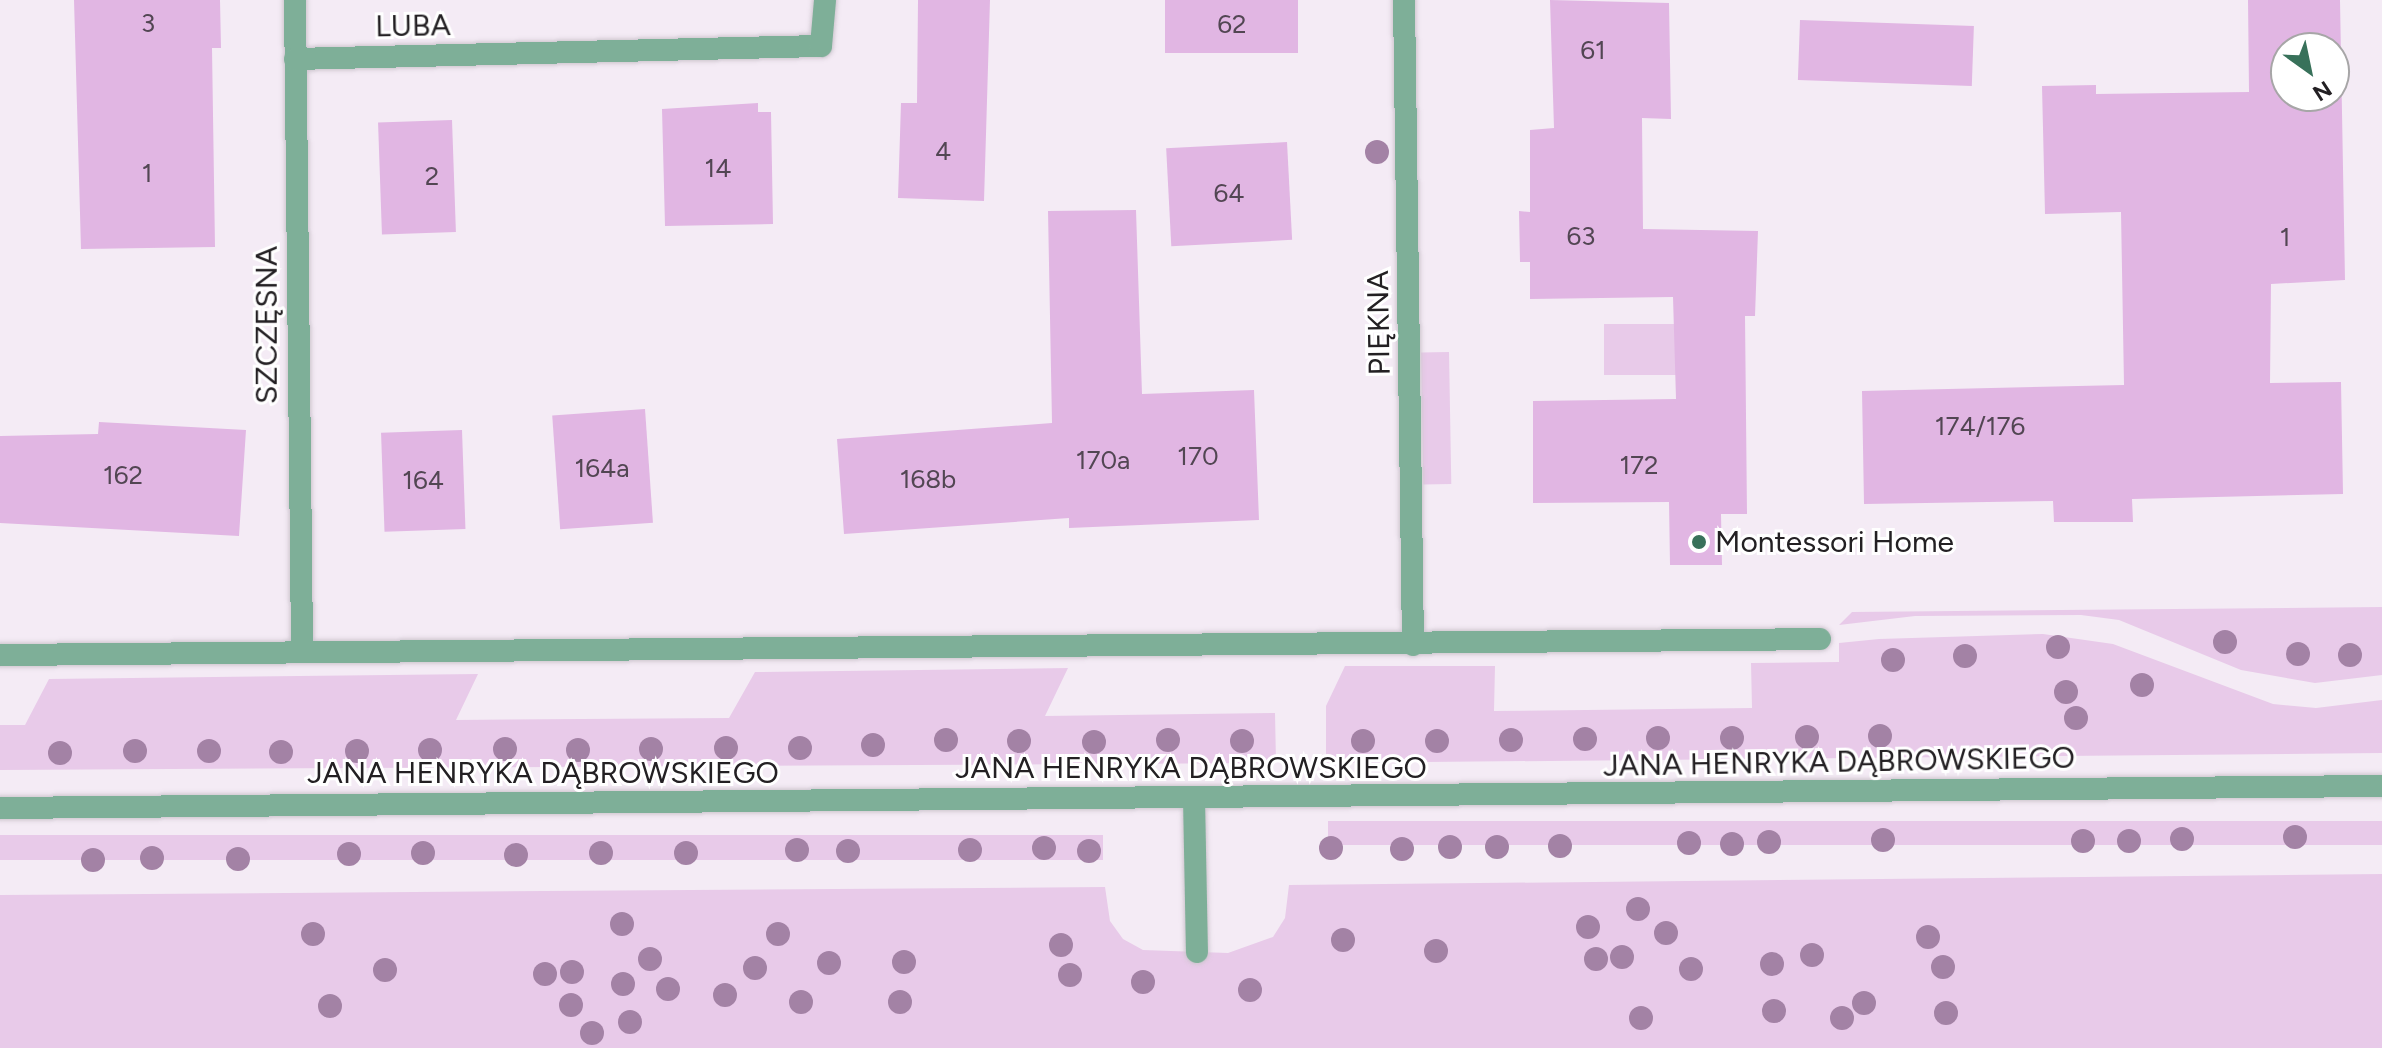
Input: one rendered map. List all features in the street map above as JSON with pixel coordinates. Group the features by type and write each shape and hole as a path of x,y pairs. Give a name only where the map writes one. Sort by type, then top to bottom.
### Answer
{"street":[{"name":"SZCZĘSNA","path":"295,0 302,650"},
{"name":"LUBA","path":"295,59 821,46 825,0"},
{"name":"PIĘKNA","path":"1404,0 1413,645"},
{"path":"0,655 302,650 1413,645 1820,639"},
{"name":"JANA HENRYKA DĄBROWSKIEGO","path":"0,808 2382,786"},
{"path":"1194,798 1197,952"}],"shaded area":[{"path":"1604,324 1698,324 1698,375 1604,375"},
{"path":"1421,352 1449,352 1451,484 1423,484"},
{"path":"2382,607 2382,675 2315,683 2241,670 2119,620 2081,615 1915,616 1839,625 1852,612"},
{"path":"2043,634 2113,644 2273,704 2316,708 2382,700 2382,753 1326,763 1326,706 1345,666 1495,666 1494,711 1752,708 1751,663 1839,662 1839,643 1879,639"},
{"path":"1068,668 1045,716 1275,713 1276,763 0,770 0,725 25,725 49,679 478,674 456,720 729,718 755,672"},
{"path":"1328,821 2382,821 2382,845 1328,845"},
{"path":"0,835 1103,835 1103,860 0,860"},
{"path":"2382,874 2382,1048 0,1048 0,895 1105,887 1110,921 1123,939 1143,950 1228,953 1273,937 1285,918 1289,885"}],"building":[{"path":"74,0 220,0 221,48 212,48 215,247 81,249"},
{"path":"918,0 990,0 984,201 898,198 901,103 917,103"},
{"path":"1165,0 1298,0 1298,53 1165,53"},
{"path":"1550,0 1669,3 1671,119 1642,118 1643,229 1758,231 1755,316 1745,316 1747,514 1721,514 1722,565 1670,565 1669,502 1533,503 1533,401 1676,399 1673,297 1530,299 1530,262 1520,262 1519,211 1530,212 1530,130 1554,128"},
{"path":"2248,0 2340,0 2341,32 2270,32 2270,112 2342,112 2345,280 2271,284 2270,383 2341,382 2343,494 2132,499 2133,522 2054,522 2053,501 1864,504 1862,391 2124,385 2121,212 2045,214 2042,86 2096,85 2096,94 2249,92"},
{"path":"1800,20 1974,26 1972,86 1798,80"},
{"path":"758,103 758,112 771,112 773,224 665,226 662,109"},
{"path":"452,120 456,232 382,235 378,123"},
{"path":"1287,142 1292,240 1171,246 1166,148"},
{"path":"1136,210 1142,394 1254,390 1259,520 1069,528 1069,518 844,534 837,439 1052,423 1048,211"},
{"path":"645,409 653,523 560,529 552,415"},
{"path":"99,422 246,430 239,536 0,523 0,436 98,434"},
{"path":"462,430 465,529 385,532 381,433"}],"place":[{"name":"Montessori Home","path":"1699,542"}]}
